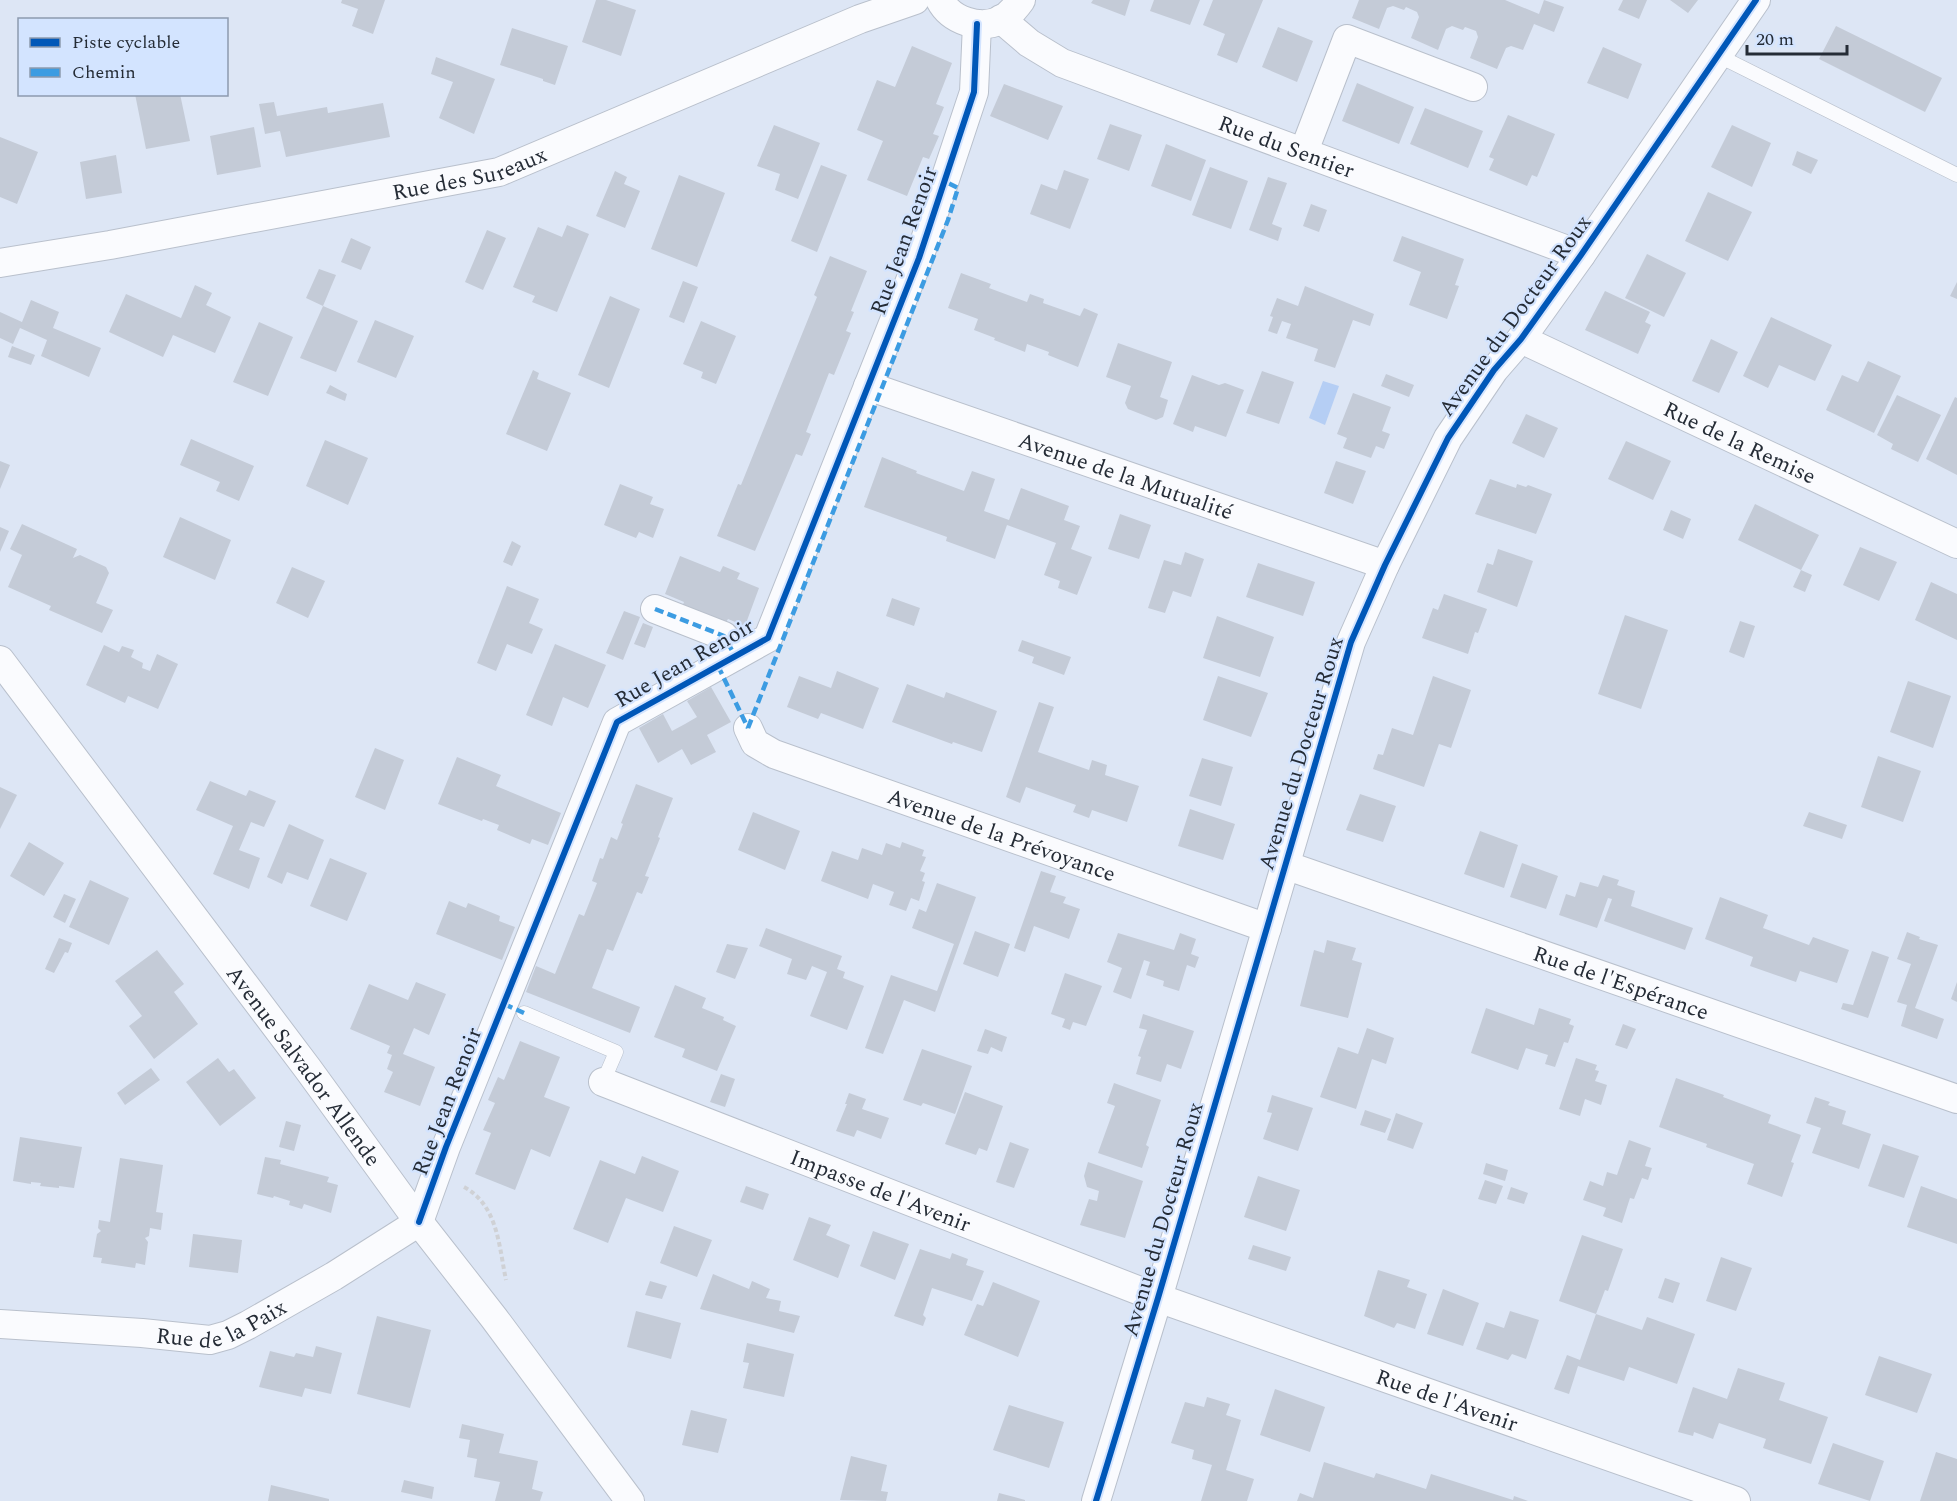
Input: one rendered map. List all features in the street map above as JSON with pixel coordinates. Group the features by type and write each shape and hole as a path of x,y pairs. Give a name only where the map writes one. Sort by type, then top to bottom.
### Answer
{"street":[{"name":"Rue des Sureaux","path":"0,263 499,171 861,19 915,0"},
{"name":"Rue du Sentier","path":"940,0 952,14 963,21 1000,14 1029,43 1062,63 1581,255"},
{"name":"Avenue du Docteur Roux","path":"1096,1501 1351,642 1385,565 1448,438 1494,370 1521,339 1581,255 1756,0"},
{"name":"Rue Jean Renoir","path":"419,1222 617,722 768,638 919,258 1000,14"},
{"path":"1304,151 1347,39 1473,87"},
{"name":"Rue de la Remise","path":"1521,339 1957,544"},
{"name":"Avenue de la Mutualité","path":"868,386 1385,565"},
{"name":"Rue Jean Renoir","path":"655,609 724,636 735,656"},
{"name":"Avenue Salvador Allende","path":"0,660 630,1501"},
{"name":"Avenue de la Prévoyance","path":"747,728 755,743 774,754 1267,928"},
{"name":"Rue de l'Espérance","path":"1285,865 1957,1099"},
{"name":"Impasse de l'Avenir","path":"603,1082 1158,1298"},
{"name":"Rue de la Paix","path":"0,1324 142,1333 210,1340 228,1335 248,1325 334,1276 419,1222"},
{"name":"Rue de l'Avenir","path":"1158,1298 1736,1501"}],"lane":[{"path":"1717,55 1957,175"},
{"path":"524,1013 616,1052 603,1082"}],"path":[{"path":"437,1173 469,1190 484,1203 494,1222 506,1281"}],"water":[{"path":"1323,381 1339,386 1325,425 1309,418"}],"building":[{"path":"342,0 385,0 373,34 352,26 358,9 341,3"},
{"path":"596,0 606,0 636,10 621,56 582,42"},
{"path":"1093,0 1130,0 1125,16 1091,3"},
{"path":"1154,0 1200,0 1190,25 1150,11"},
{"path":"1213,0 1263,0 1237,63 1217,55 1225,34 1203,25"},
{"path":"1359,0 1505,0 1539,14 1544,0 1564,7 1554,32 1534,24 1523,50 1511,46 1506,48 1497,69 1470,58 1478,37 1476,31 1452,26 1446,29 1438,50 1411,38 1419,17 1417,12 1406,7 1404,10 1393,6 1387,8 1379,29 1352,18"},
{"path":"1623,0 1647,0 1639,19 1618,10"},
{"path":"1670,0 1698,0 1688,13"},
{"path":"1836,26 1942,78 1925,112 1819,59"},
{"path":"1278,27 1313,41 1297,82 1262,67"},
{"path":"512,28 568,46 555,85 500,65"},
{"path":"912,46 952,63 936,104 944,107 933,134 939,136 929,159 923,157 907,196 867,180 883,141 857,130 877,80 895,87"},
{"path":"1603,47 1642,64 1628,99 1587,83"},
{"path":"436,57 495,79 474,134 439,118 453,82 431,74"},
{"path":"1357,83 1414,107 1399,144 1342,121"},
{"path":"1004,84 1063,106 1048,140 990,116"},
{"path":"135,96 180,96 190,141 146,149"},
{"path":"274,102 277,116 327,107 328,113 383,103 390,137 286,157 280,131 265,134 259,104"},
{"path":"1425,108 1483,131 1468,168 1410,144"},
{"path":"1508,115 1555,134 1537,177 1532,175 1527,186 1489,170 1494,159 1489,157"},
{"path":"1110,124 1142,135 1129,171 1097,159"},
{"path":"774,125 820,143 798,199 775,190 780,174 757,166"},
{"path":"1732,125 1771,143 1752,187 1711,167"},
{"path":"254,127 261,167 217,175 210,136"},
{"path":"0,137 38,152 17,204 0,197"},
{"path":"1166,144 1206,160 1191,201 1151,186"},
{"path":"1797,151 1818,160 1811,174 1792,165"},
{"path":"116,155 122,193 86,199 80,162"},
{"path":"821,165 847,175 817,252 791,241"},
{"path":"1210,167 1248,181 1231,229 1192,215"},
{"path":"1064,170 1089,179 1070,229 1030,214 1041,184 1057,190"},
{"path":"615,171 627,177 624,184 640,191 625,228 596,216"},
{"path":"679,175 725,193 697,267 651,249"},
{"path":"1268,177 1287,183 1272,224 1282,228 1278,241 1249,230"},
{"path":"1708,192 1752,212 1728,261 1685,241"},
{"path":"1311,204 1327,210 1319,232 1303,226"},
{"path":"567,225 589,234 557,312 532,302 535,296 513,287 538,227 562,237"},
{"path":"487,230 506,238 483,290 465,282"},
{"path":"1402,236 1464,259 1455,285 1459,286 1447,319 1409,305 1421,272 1393,261"},
{"path":"351,238 371,247 361,270 341,262"},
{"path":"1647,254 1686,273 1664,317 1625,298"},
{"path":"830,256 867,271 851,311 854,312 846,331 851,333 834,375 829,373 806,432 811,434 802,456 796,454 755,551 717,536 738,484 741,485 817,297 814,295"},
{"path":"319,269 336,275 323,306 306,298"},
{"path":"961,273 991,284 989,288 1027,302 1030,294 1044,299 1043,303 1080,316 1084,308 1098,314 1078,367 1027,344 1025,352 974,330 978,319 948,308"},
{"path":"683,281 698,287 684,323 669,317"},
{"path":"1957,282 1957,299 1950,296"},
{"path":"195,285 212,293 206,305 231,317 215,353 173,335 163,357 109,332 126,294 181,318"},
{"path":"1305,286 1374,314 1370,326 1353,320 1335,368 1314,361 1318,349 1286,338 1291,324 1282,321 1277,334 1268,331 1273,317 1270,316 1277,298 1298,306"},
{"path":"1605,291 1650,312 1645,322 1651,325 1638,354 1585,330"},
{"path":"610,296 640,309 609,388 578,375"},
{"path":"31,300 59,312 53,328 101,348 89,377 41,356 47,340 20,328 13,344 0,338 0,312 22,322"},
{"path":"323,306 358,321 336,372 300,358"},
{"path":"1771,317 1832,345 1815,381 1779,365 1768,388 1743,376"},
{"path":"375,320 414,336 396,378 357,362"},
{"path":"701,321 736,336 716,384 701,378 703,372 683,364"},
{"path":"259,322 293,337 268,396 233,382"},
{"path":"1711,339 1738,352 1719,393 1692,381"},
{"path":"1118,343 1172,362 1160,397 1168,400 1163,417 1156,420 1128,409 1125,403 1131,386 1106,377"},
{"path":"12,346 35,355 31,365 8,357"},
{"path":"1868,361 1901,376 1874,433 1826,410 1842,375 1858,382"},
{"path":"533,370 539,373 537,379 571,393 547,451 506,434"},
{"path":"1262,371 1294,382 1279,424 1246,413"},
{"path":"1386,374 1414,385 1409,397 1381,386"},
{"path":"1192,375 1219,385 1225,383 1244,390 1226,437 1195,426 1193,432 1173,424"},
{"path":"330,385 347,394 345,401 326,393"},
{"path":"1353,393 1391,407 1382,431 1390,434 1384,449 1376,446 1371,458 1343,448 1347,438 1337,434"},
{"path":"1897,395 1941,415 1918,462 1891,449 1893,444 1877,435"},
{"path":"1955,397 1957,398 1957,475 1926,459"},
{"path":"1526,414 1558,428 1544,458 1512,443"},
{"path":"191,439 254,466 239,501 216,491 220,482 180,465"},
{"path":"325,440 368,458 348,505 306,486"},
{"path":"1626,441 1671,461 1653,500 1608,479"},
{"path":"882,457 964,491 972,471 995,479 984,511 1009,520 1021,488 1069,506 1064,520 1080,526 1071,549 1092,557 1077,595 1058,588 1060,581 1044,575 1056,543 1007,525 995,559 946,541 947,537 864,507"},
{"path":"0,461 10,465 0,489"},
{"path":"1336,461 1366,471 1353,504 1324,493"},
{"path":"1490,479 1516,488 1517,484 1526,487 1528,485 1552,494 1536,534 1475,514"},
{"path":"620,484 653,497 650,504 664,509 653,538 639,532 636,538 604,525"},
{"path":"1755,504 1819,535 1801,570 1738,540"},
{"path":"1671,510 1691,519 1683,539 1663,530"},
{"path":"1120,514 1151,525 1139,559 1108,549"},
{"path":"180,517 231,540 215,580 163,557"},
{"path":"22,524 77,549 73,558 80,555 106,567 109,573 96,603 113,610 102,633 49,610 51,606 8,587 22,555 10,549"},
{"path":"0,527 9,531 0,552"},
{"path":"512,541 521,546 512,566 503,562"},
{"path":"1860,547 1897,562 1879,601 1843,585"},
{"path":"1498,549 1533,561 1517,607 1477,592 1487,563 1493,565"},
{"path":"1185,552 1204,559 1191,597 1173,591 1165,613 1148,608 1164,560 1181,565"},
{"path":"680,556 720,572 723,566 740,573 737,579 759,588 745,626 728,619 725,624 682,607 684,602 665,594"},
{"path":"1258,563 1315,582 1303,616 1246,597"},
{"path":"292,567 325,581 308,618 276,603"},
{"path":"1801,570 1812,575 1805,592 1793,587"},
{"path":"1931,582 1957,594 1957,640 1915,620"},
{"path":"507,586 539,599 529,623 543,629 532,654 507,644 496,671 477,663"},
{"path":"1444,594 1487,609 1478,633 1475,632 1468,654 1422,638 1433,608 1438,610"},
{"path":"892,598 920,608 914,626 886,616"},
{"path":"624,611 640,617 623,660 606,653"},
{"path":"1625,615 1668,630 1641,709 1598,694"},
{"path":"1217,616 1274,637 1260,677 1203,658"},
{"path":"1740,621 1755,626 1744,658 1729,652"},
{"path":"643,623 653,627 645,648 634,644"},
{"path":"1022,640 1071,657 1064,675 1032,663 1034,657 1018,651"},
{"path":"555,644 606,665 588,708 563,697 552,726 526,715"},
{"path":"104,645 119,652 122,646 134,650 131,657 143,663 142,668 150,671 157,654 178,664 158,709 128,696 125,703 86,685"},
{"path":"837,671 879,688 863,729 821,713 818,719 787,707 799,676 831,688"},
{"path":"1218,676 1268,693 1251,737 1203,720"},
{"path":"1433,676 1471,690 1451,748 1439,744 1424,787 1373,769 1378,754 1383,755 1392,728 1413,735"},
{"path":"1908,681 1951,696 1933,748 1890,732"},
{"path":"907,684 944,698 946,692 997,711 982,752 953,742 952,744 892,722"},
{"path":"711,687 731,722 707,735 716,752 691,765 682,749 658,763 639,728 663,714 672,731 685,724 697,717 687,701"},
{"path":"1039,702 1054,707 1038,752 1089,770 1092,760 1107,765 1105,775 1139,786 1127,822 1092,810 1089,818 1073,812 1076,805 1026,787 1020,803 1006,797"},
{"path":"375,748 404,760 385,810 355,797"},
{"path":"1878,756 1921,771 1903,822 1861,807"},
{"path":"457,757 501,775 496,786 561,813 548,845 532,839 530,844 497,830 499,825 438,804"},
{"path":"1202,758 1233,767 1221,806 1189,796"},
{"path":"210,781 246,796 249,790 276,801 264,827 251,822 239,850 260,858 249,889 213,874 233,826 196,810"},
{"path":"636,784 673,798 645,876 649,877 642,894 637,892 613,951 607,949 592,988 640,1007 630,1033 526,992 536,966 555,974 579,914 584,916 597,883 592,881 600,858 603,859 611,837 617,840"},
{"path":"0,787 17,795 0,829"},
{"path":"1360,794 1396,806 1383,842 1346,830"},
{"path":"1190,809 1235,824 1223,860 1178,846"},
{"path":"753,812 800,831 785,870 738,850"},
{"path":"1809,812 1847,825 1842,839 1803,826"},
{"path":"289,824 324,840 308,880 287,872 282,884 267,877"},
{"path":"1480,831 1518,845 1504,888 1464,874"},
{"path":"29,842 64,863 44,896 10,876"},
{"path":"902,842 924,850 922,856 926,857 920,871 925,873 922,881 925,882 919,901 911,898 906,911 889,905 894,892 873,884 868,899 821,881 832,851 858,860 862,848 882,855 886,843 900,848"},
{"path":"330,858 367,873 347,921 310,906"},
{"path":"1522,863 1558,876 1546,909 1510,897"},
{"path":"1041,871 1056,876 1050,892 1066,897 1063,903 1080,909 1069,939 1034,926 1025,952 1014,948"},
{"path":"1603,875 1619,880 1617,885 1635,891 1631,906 1693,928 1685,950 1604,921 1612,899 1608,898 1597,928 1559,915 1566,894 1575,897 1580,882 1598,887"},
{"path":"90,880 129,898 109,945 69,927"},
{"path":"937,883 976,897 935,1012 904,1000 883,1054 865,1048 891,975 937,991 954,944 912,928 919,909 926,912"},
{"path":"64,894 76,899 65,923 53,917"},
{"path":"1720,897 1768,915 1763,928 1809,945 1813,937 1849,950 1837,983 1800,971 1796,982 1750,966 1753,957 1705,939"},
{"path":"449,901 466,908 468,903 500,916 499,921 515,927 502,960 436,934"},
{"path":"766,928 842,956 837,969 845,972 843,978 864,986 847,1030 810,1016 827,972 812,966 806,980 787,974 792,959 759,946"},
{"path":"975,931 1010,944 998,977 963,964"},
{"path":"1907,932 1920,937 1919,939 1938,945 1915,1008 1944,1019 1937,1039 1901,1026 1907,1005 1897,1002 1911,964 1897,959"},
{"path":"1118,933 1174,950 1180,933 1196,939 1191,954 1199,957 1195,968 1187,965 1179,991 1163,986 1164,981 1146,975 1150,962 1144,960 1131,999 1113,992 1122,968 1107,962"},
{"path":"59,938 72,943 54,973 45,969"},
{"path":"1327,940 1356,948 1352,960 1362,963 1348,1018 1300,1006 1314,950 1324,953"},
{"path":"727,944 748,948 735,979 716,972"},
{"path":"157,950 184,984 174,992 198,1024 154,1059 129,1026 142,1016 115,981"},
{"path":"1872,951 1889,957 1868,1018 1841,1009 1843,1003 1853,1005"},
{"path":"1065,973 1102,986 1086,1026 1073,1022 1070,1030 1062,1027 1065,1019 1051,1014"},
{"path":"416,982 446,994 429,1035 414,1028 403,1054 435,1067 420,1106 384,1092 393,1072 387,1069 392,1055 387,1053 390,1046 350,1029 369,984 408,1000"},
{"path":"1957,982 1957,1002 1951,999"},
{"path":"675,985 706,998 702,1008 724,1017 723,1020 736,1026 717,1071 682,1057 685,1049 654,1037"},
{"path":"1486,1008 1534,1025 1539,1008 1571,1019 1569,1024 1574,1026 1568,1043 1564,1042 1555,1067 1545,1064 1548,1055 1526,1048 1518,1070 1471,1053"},
{"path":"1143,1014 1194,1031 1181,1069 1167,1064 1161,1082 1136,1074 1141,1057 1138,1056 1147,1030 1139,1028"},
{"path":"1623,1024 1636,1029 1627,1049 1615,1045"},
{"path":"1367,1028 1394,1038 1386,1064 1372,1059 1356,1109 1320,1097 1338,1047 1358,1054"},
{"path":"985,1029 1007,1037 1002,1052 991,1047 988,1054 977,1051"},
{"path":"520,1041 560,1057 544,1097 570,1107 550,1157 531,1149 515,1190 475,1174 491,1133 483,1130 495,1103 488,1100 498,1077 504,1080"},
{"path":"922,1049 972,1066 955,1114 923,1103 921,1106 903,1100"},
{"path":"218,1058 229,1072 234,1069 256,1098 220,1126 186,1082"},
{"path":"1576,1058 1597,1065 1595,1070 1599,1071 1595,1081 1607,1085 1601,1105 1585,1099 1580,1116 1559,1109"},
{"path":"151,1068 160,1080 125,1105 117,1093"},
{"path":"721,1074 735,1079 725,1107 710,1102"},
{"path":"1676,1078 1771,1115 1768,1123 1801,1135 1782,1197 1747,1184 1754,1164 1659,1127"},
{"path":"1114,1083 1161,1100 1146,1145 1149,1147 1142,1168 1098,1153 1115,1106 1107,1103"},
{"path":"965,1092 1003,1106 987,1151 979,1148 976,1155 945,1144"},
{"path":"849,1093 866,1099 862,1109 889,1118 881,1139 857,1130 854,1137 836,1131"},
{"path":"1272,1095 1313,1108 1298,1151 1263,1139 1272,1113 1267,1112"},
{"path":"1815,1097 1830,1102 1828,1105 1846,1111 1842,1124 1871,1134 1859,1169 1812,1153 1821,1128 1806,1123"},
{"path":"1365,1110 1391,1119 1385,1133 1360,1125"},
{"path":"1396,1113 1423,1123 1413,1149 1387,1140"},
{"path":"286,1121 301,1125 294,1151 279,1147"},
{"path":"20,1137 82,1147 74,1188 40,1186 41,1183 13,1181"},
{"path":"1629,1140 1651,1148 1645,1166 1652,1168 1648,1180 1642,1178 1634,1199 1630,1198 1622,1223 1603,1216 1606,1208 1583,1200 1590,1181 1603,1186 1607,1172 1617,1175"},
{"path":"1010,1142 1029,1149 1014,1188 996,1182"},
{"path":"1883,1144 1919,1156 1904,1198 1868,1186"},
{"path":"642,1156 679,1171 663,1212 626,1198 608,1243 573,1229 600,1160 635,1174"},
{"path":"265,1157 281,1160 280,1164 329,1177 327,1182 338,1185 331,1213 304,1204 302,1209 289,1205 290,1201 257,1194"},
{"path":"120,1158 163,1165 156,1212 163,1213 161,1230 150,1228 149,1236 145,1238 148,1242 145,1265 136,1263 135,1268 101,1263 102,1258 93,1257 97,1234 101,1231 98,1228 99,1220 110,1222"},
{"path":"1088,1162 1143,1181 1125,1238 1080,1225 1089,1199 1097,1201 1099,1191 1087,1187 1084,1176"},
{"path":"1486,1163 1508,1170 1505,1181 1483,1174"},
{"path":"1258,1176 1300,1190 1286,1231 1244,1217"},
{"path":"1485,1180 1503,1186 1496,1204 1478,1199"},
{"path":"746,1186 769,1194 763,1210 740,1202"},
{"path":"1921,1186 1957,1199 1957,1244 1907,1227"},
{"path":"1511,1187 1528,1193 1524,1204 1507,1199"},
{"path":"809,1217 831,1225 826,1235 850,1245 838,1278 793,1260"},
{"path":"674,1226 712,1240 697,1277 660,1263"},
{"path":"873,1231 909,1244 895,1280 860,1266"},
{"path":"193,1234 242,1240 238,1273 189,1267"},
{"path":"1582,1235 1623,1249 1608,1291 1605,1290 1596,1314 1559,1301"},
{"path":"1253,1245 1291,1257 1286,1271 1248,1259"},
{"path":"920,1249 950,1259 952,1253 968,1259 966,1265 984,1271 972,1301 932,1288 923,1315 926,1318 923,1326 894,1316"},
{"path":"1721,1257 1752,1268 1736,1311 1706,1301"},
{"path":"1378,1270 1410,1280 1407,1287 1427,1294 1415,1329 1397,1323 1394,1328 1364,1316"},
{"path":"713,1274 749,1289 752,1281 770,1289 766,1298 781,1301 779,1311 800,1316 794,1333 700,1309"},
{"path":"1665,1278 1680,1283 1673,1303 1658,1298"},
{"path":"650,1281 667,1286 662,1299 645,1295"},
{"path":"993,1282 1040,1301 1018,1357 964,1335 977,1304 983,1306"},
{"path":"1443,1289 1479,1303 1463,1346 1427,1334"},
{"path":"636,1311 681,1323 671,1359 627,1347"},
{"path":"1510,1311 1539,1320 1526,1359 1512,1354 1508,1360 1476,1349 1486,1322 1504,1328"},
{"path":"1596,1314 1642,1330 1647,1317 1695,1334 1677,1384 1629,1367 1624,1381 1578,1366 1569,1394 1554,1389 1567,1355 1580,1360"},
{"path":"377,1316 431,1330 410,1408 357,1394"},
{"path":"747,1343 794,1354 784,1397 743,1388 749,1363 743,1362"},
{"path":"316,1346 342,1353 331,1394 305,1388 302,1397 259,1387 270,1351 294,1357 296,1353 313,1357"},
{"path":"1879,1356 1932,1374 1917,1413 1865,1395"},
{"path":"1738,1368 1785,1383 1779,1400 1828,1417 1811,1464 1763,1448 1766,1439 1719,1423 1713,1439 1694,1432 1693,1436 1678,1432 1693,1387 1727,1399"},
{"path":"1275,1389 1325,1407 1310,1452 1260,1435"},
{"path":"1207,1397 1230,1404 1226,1415 1241,1420 1226,1470 1254,1479 1247,1501 1201,1501 1212,1465 1192,1459 1194,1450 1171,1443 1185,1402 1204,1407"},
{"path":"1009,1405 1064,1422 1049,1468 993,1450"},
{"path":"691,1410 727,1419 718,1453 682,1445"},
{"path":"462,1424 504,1434 499,1453 538,1461 532,1489 543,1492 540,1501 495,1501 500,1482 474,1477 477,1459 467,1457 470,1440 459,1438"},
{"path":"1833,1443 1884,1461 1870,1501 1818,1484"},
{"path":"1936,1452 1957,1459 1957,1501 1920,1501"},
{"path":"851,1456 887,1465 881,1491 888,1492 886,1501 840,1500"},
{"path":"1324,1462 1374,1478 1376,1473 1426,1489 1431,1474 1513,1500 1514,1496 1528,1501 1297,1501 1300,1493 1313,1498"},
{"path":"404,1480 434,1487 432,1499 401,1492"},
{"path":"271,1485 329,1499 329,1501 268,1501"},
{"path":"999,1493 1025,1500 1025,1501 997,1501"}],"marked path":[{"path":"748,728 948,220 958,188 944,181"},
{"path":"655,609 724,636 735,656"},
{"path":"718,666 748,728"},
{"path":"504,1004 524,1013"}],"cycle path":[{"path":"1096,1501 1351,642 1385,565 1448,438 1494,370 1521,339 1581,255 1756,0"},
{"path":"419,1222 446,1147 617,722 768,638 919,258 974,92 977,24"}]}
